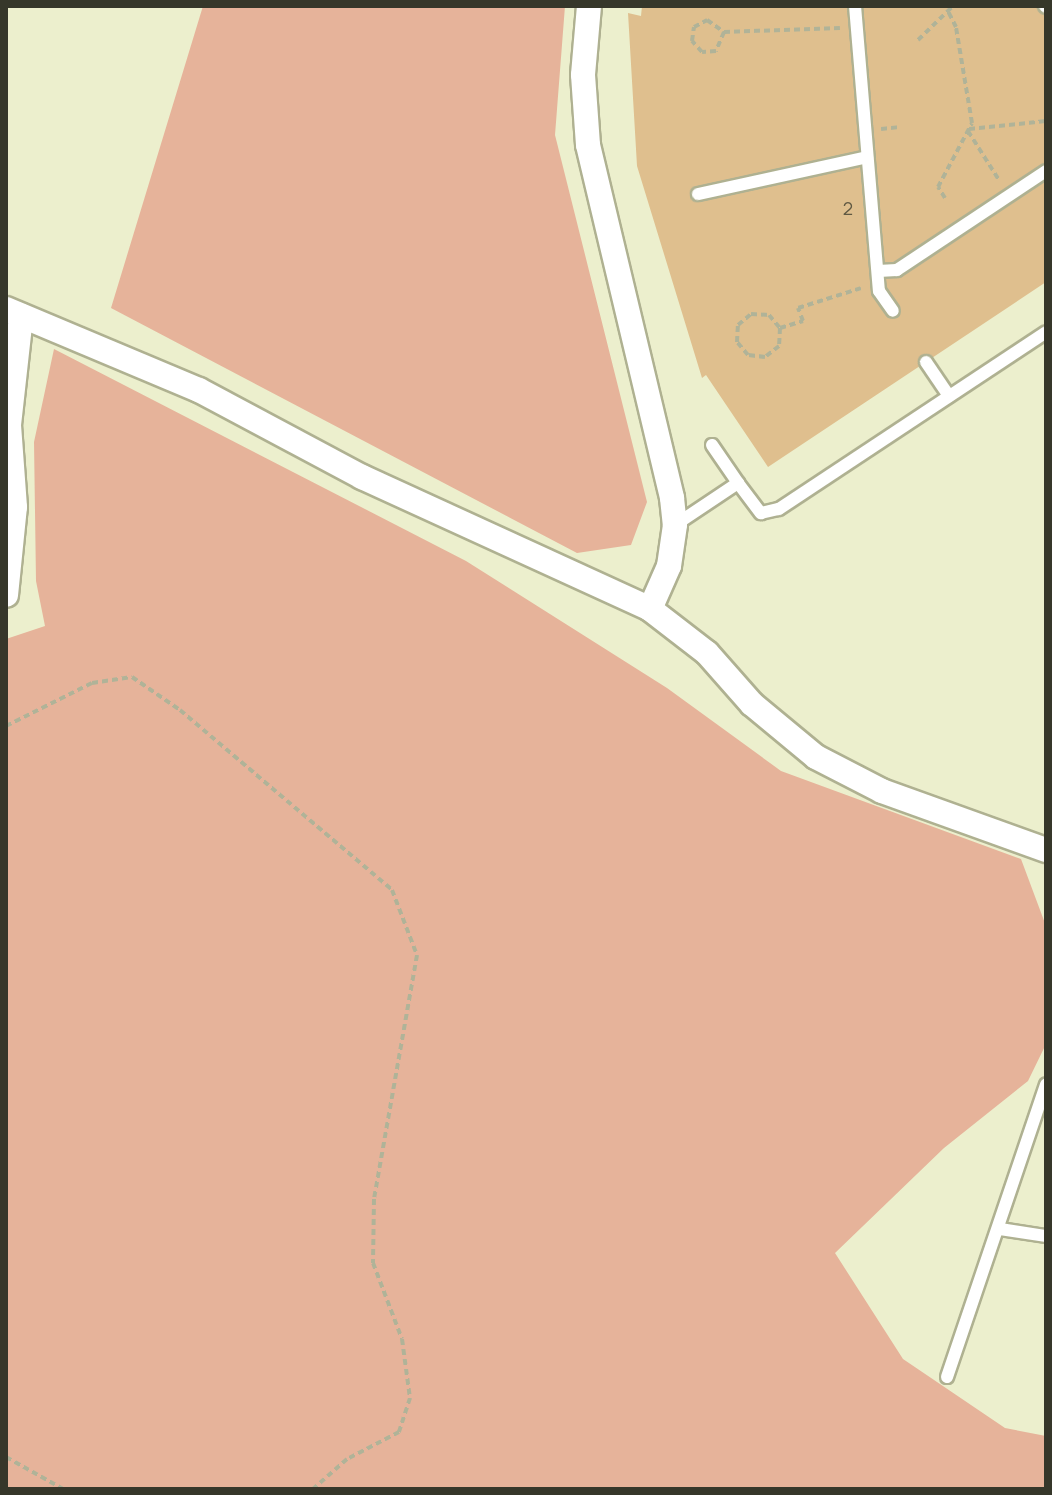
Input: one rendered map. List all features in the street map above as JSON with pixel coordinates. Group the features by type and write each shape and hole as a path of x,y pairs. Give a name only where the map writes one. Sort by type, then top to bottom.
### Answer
{"street":[{"path":"589,6 583,75 588,145 662,445 675,525 669,566 650,609"},
{"path":"6,595 15,507 9,425 13,312 199,390 362,477 650,609 707,653 752,704 816,757 882,791 1046,850"}],"lane":[{"path":"855,6 879,291 893,311"},
{"path":"698,194 867,157"},
{"path":"878,271 897,270 1046,171"},
{"path":"712,445 761,513 770,514 1046,332"},
{"path":"926,362 949,396"},
{"path":"675,525 738,483"},
{"path":"947,1377 1000,1229 1046,1084"},
{"path":"1000,1229 1046,1236"}],"path":[{"path":"918,40 953,6"},
{"path":"948,11 956,27 968,130 1003,186"},
{"path":"724,32 716,51 702,52 692,41 694,27 707,20 724,32 842,28"},
{"path":"968,130 1046,121"},
{"path":"877,129 899,127"},
{"path":"945,198 938,187 968,130"},
{"path":"780,328 803,321 798,308 867,286"},
{"path":"751,314 769,315 780,328 779,346 765,357 748,355 737,342 738,325 751,314"},
{"path":"6,726 92,683 132,677 180,710 392,890 417,955 374,1199 373,1263 402,1339 410,1398 399,1432 347,1459 313,1489"},
{"path":"6,1457 63,1489"},
{"path":"87,1489 101,1489"}],"shaded area":[{"path":"203,6 565,6 555,135 647,502 631,545 577,553 111,308"},
{"path":"54,349 466,561 667,688 781,771 1021,859 1046,926 1046,1044 1028,1081 944,1148 835,1253 903,1359 1005,1428 1046,1436 1046,1489 6,1489 6,639 45,626 36,581 34,442"}],"building":[{"path":"642,6 1046,6 1046,282 768,467 706,375 702,378 637,166 628,13 641,16"}]}
